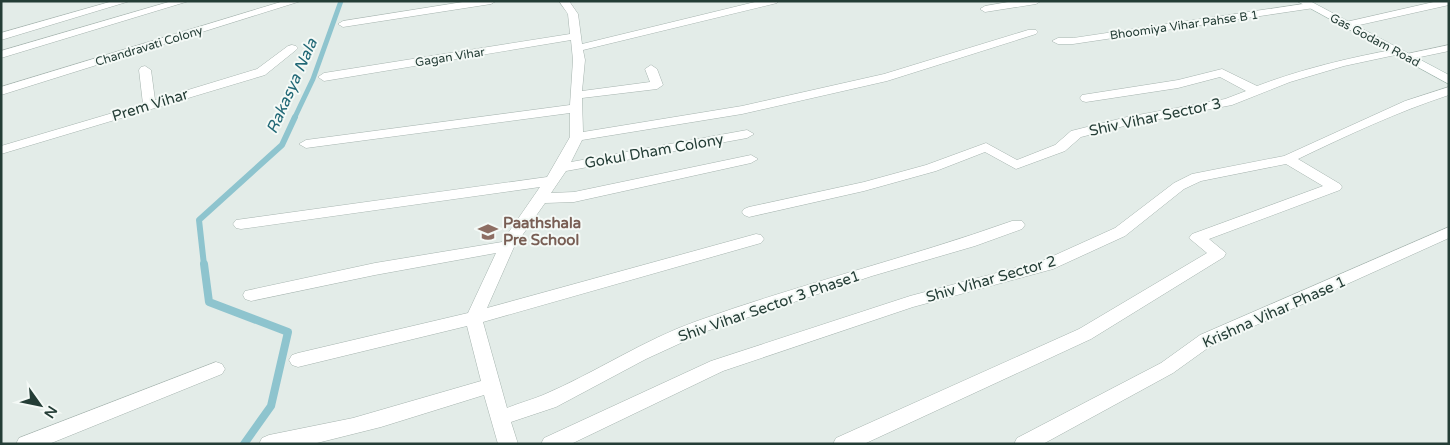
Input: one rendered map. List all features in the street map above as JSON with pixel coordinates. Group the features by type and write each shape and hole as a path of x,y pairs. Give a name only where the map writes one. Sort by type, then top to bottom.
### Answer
{"street":[{"path":"1,37 124,1"},
{"path":"1,55 184,1"},
{"name":"Chandravati Colony","path":"1,91 296,1"},
{"path":"343,24 491,1"},
{"path":"508,444 474,318 507,246 561,168 577,137 579,60 572,14 564,1"},
{"name":"Gagan Vihar","path":"324,77 577,42 773,1"},
{"path":"985,9 1036,1"},
{"path":"1346,24 1449,2"},
{"name":"Gas Godam Road","path":"1306,4 1449,80"},
{"name":"Bhoomiya Vihar Pahse B 1","path":"1058,41 1073,41 1306,4"},
{"path":"577,137 742,110 877,79 1032,32"},
{"name":"Prem Vihar","path":"1,150 149,104 261,72 292,48"},
{"name":"Shiv Vihar Sector 3","path":"749,212 864,186 931,168 986,147 1016,165 1060,148 1076,134 1127,121 1228,102 1286,79 1342,63 1449,48"},
{"path":"306,144 577,101 610,92 657,85 651,69"},
{"path":"145,70 149,104"},
{"path":"1086,98 1178,84 1222,73 1256,91"},
{"name":"Shiv Vihar Sector 2","path":"552,444 717,366 910,302 1047,265 1120,232 1179,186 1197,177 1288,159 1374,118 1449,91"},
{"name":"Gokul Dham Colony","path":"561,168 747,134"},
{"path":"541,198 574,197 751,159"},
{"path":"843,444 1085,334 1218,253 1197,238 1335,187 1288,159"},
{"path":"241,224 552,181"},
{"name":"Shiv Vihar Sector 3 Phase1","path":"500,418 549,400 640,354 701,326 1017,226"},
{"name":"Krishna Vihar Phase 1","path":"1024,444 1167,368 1206,340 1449,232"},
{"path":"298,360 474,318 756,239"},
{"path":"251,295 375,269 507,246"},
{"path":"26,444 216,368"},
{"path":"269,444 319,435 395,416 491,385"}],"waterway":[{"name":"Rakasya Nala","path":"294,119 313,79 341,1"},
{"name":"Rakasya Nala","path":"204,265 199,220 282,145 295,117"},
{"name":"Rakasya Nala","path":"204,264 209,302 288,332 271,406 244,444"}],"place":[{"name":"Paathshala Pre School","path":"488,232"}]}
